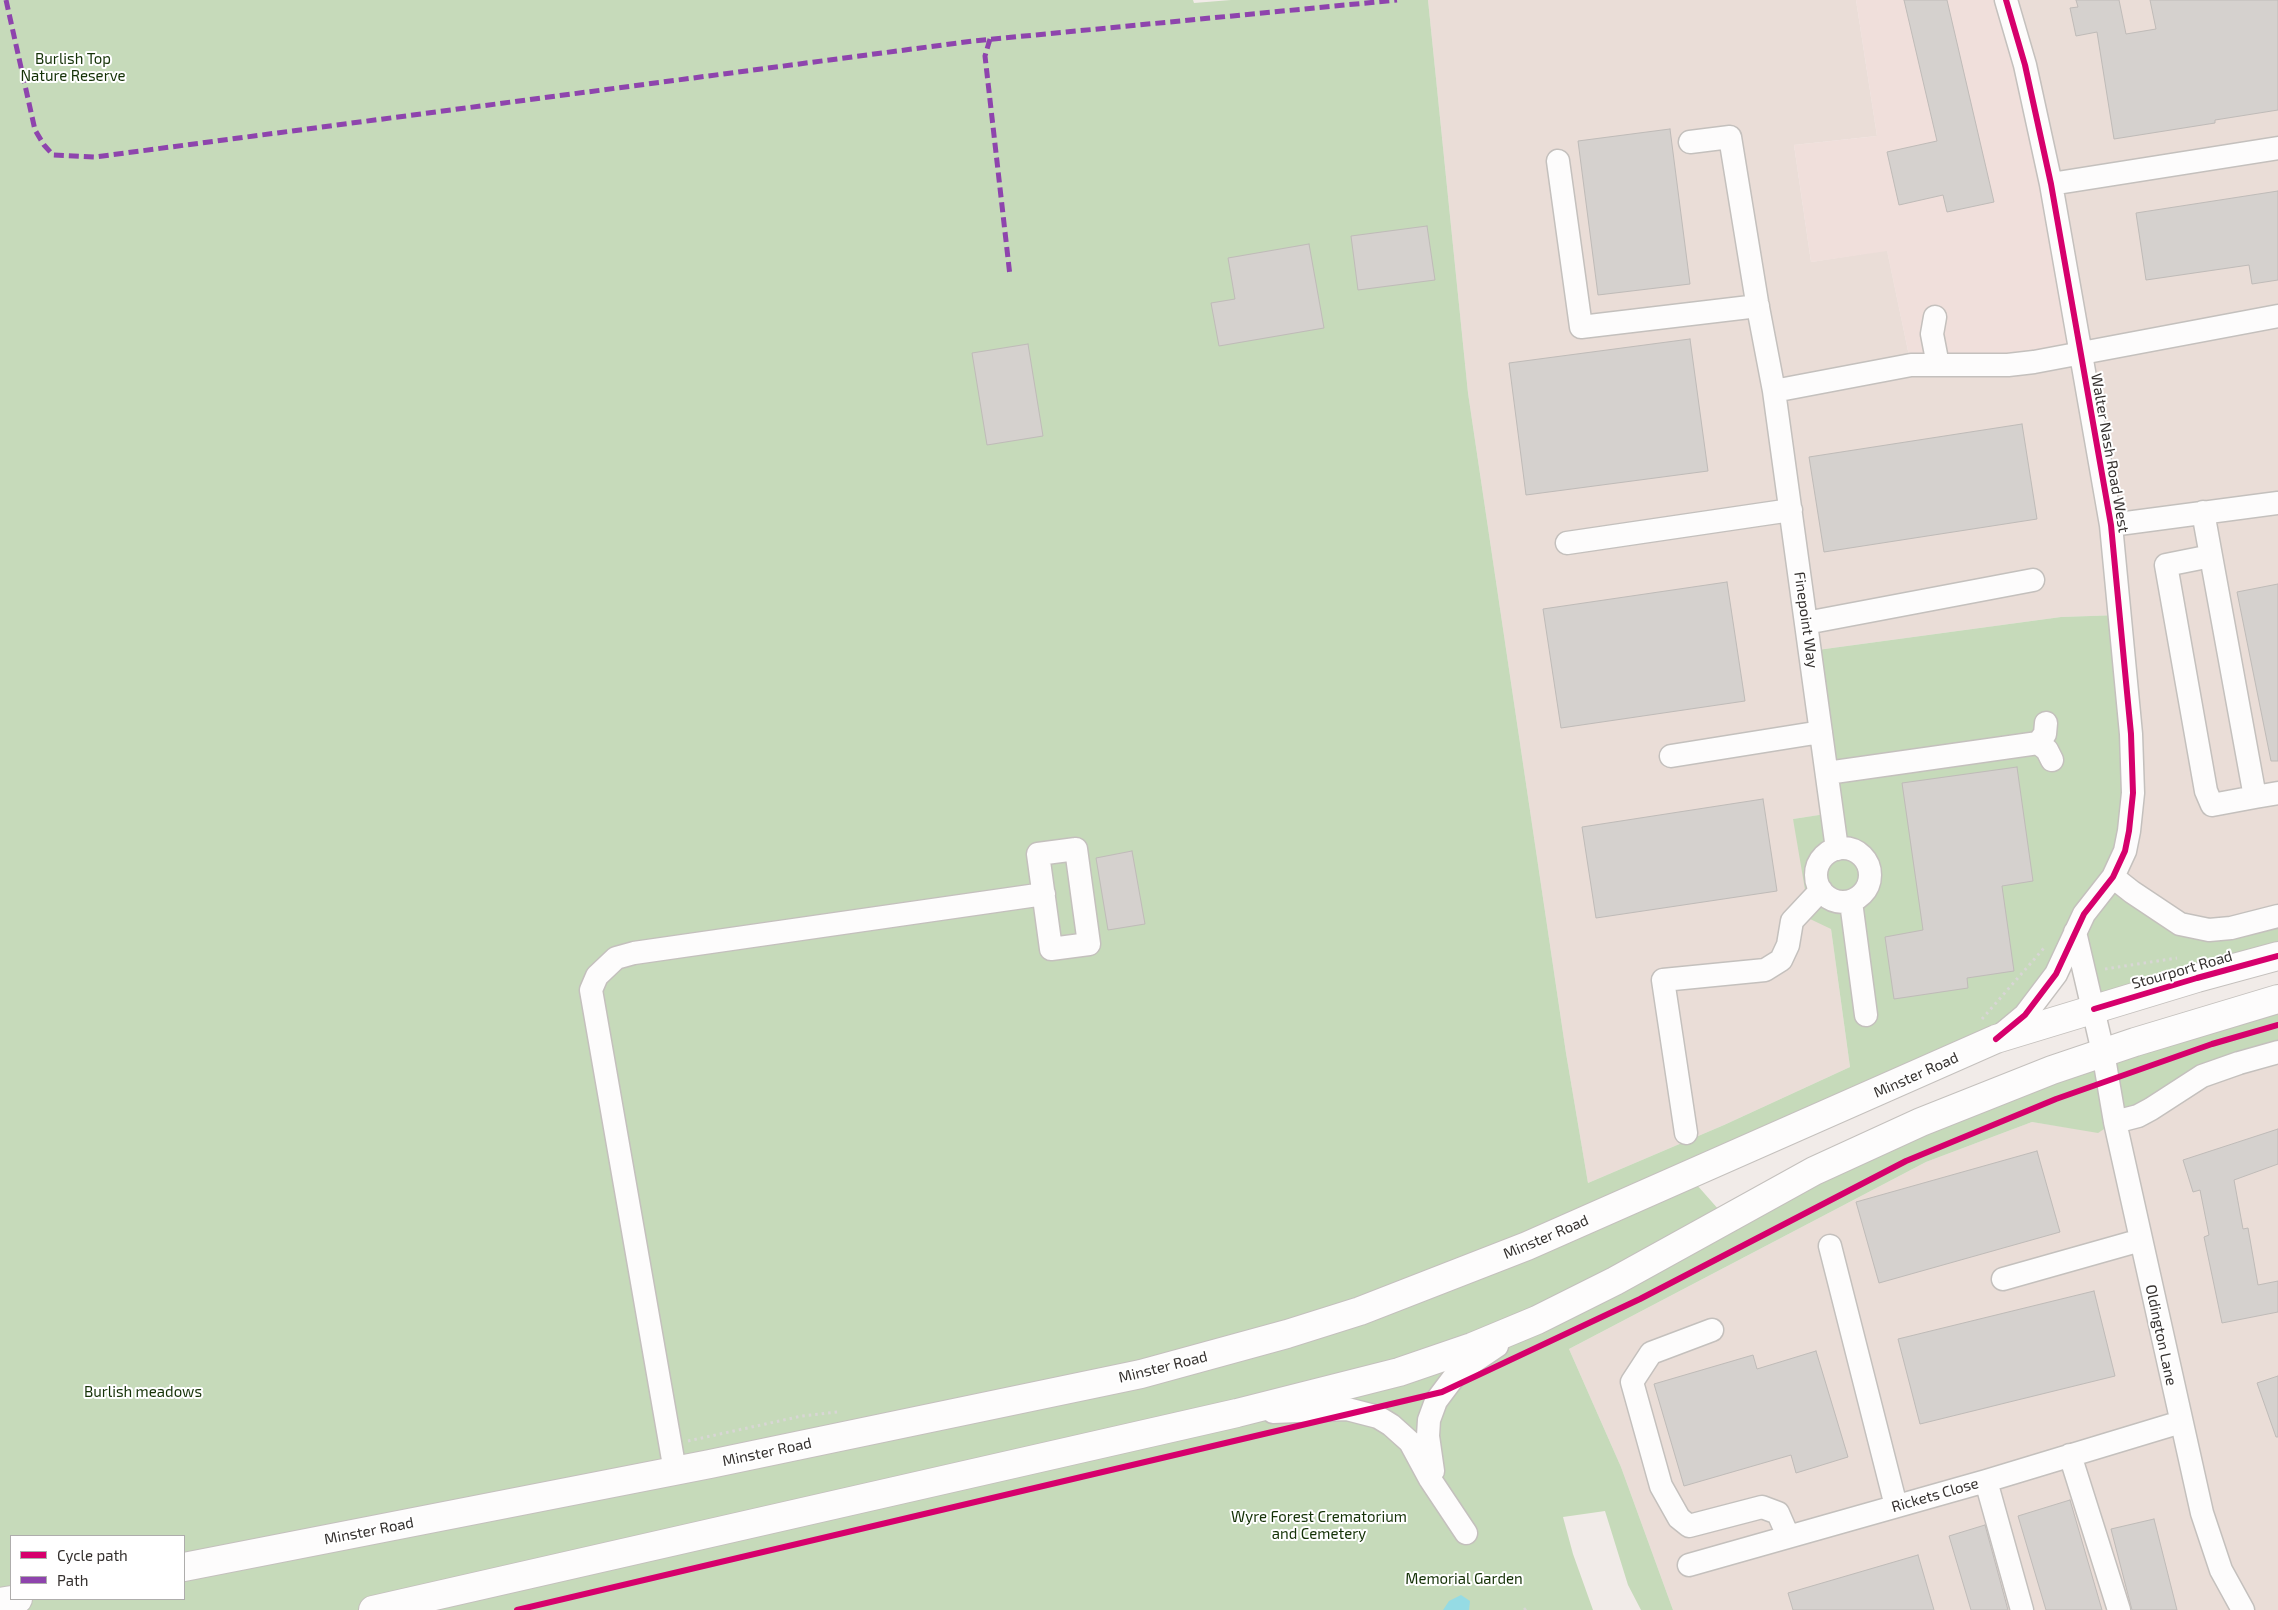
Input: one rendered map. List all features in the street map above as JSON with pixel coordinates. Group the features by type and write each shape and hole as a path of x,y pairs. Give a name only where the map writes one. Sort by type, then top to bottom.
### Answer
{"main road":[{"name":"Stourport Road","path":"2094,1009 2278,956"},
{"path":"373,1610 1237,1413 1399,1372 1472,1347 1537,1320 1615,1281 1846,1155 1985,1096 2103,1052 2278,999"},
{"name":"Minster Road","path":"185,1567 673,1458 1141,1374 1287,1334 1360,1311 1528,1246 1987,1030 2094,1009"}],"street":[{"name":"Walter Nash Road West","path":"1987,1030 2025,1015 2056,974 2084,914 2113,877 2125,851 2133,793 2132,734 2111,525 2096,430 2080,352 2051,184 2025,65 2006,0"},
{"name":"Finepoint Way","path":"1690,142 1730,137 1757,304 1774,391 1837,849"},
{"path":"2051,184 2278,148"},
{"path":"1558,161 1581,327 1757,304"},
{"path":"1774,391 1911,365 2008,365 2034,362 2278,316"},
{"path":"1935,317 1932,334 1938,365"},
{"path":"2111,525 2278,503"},
{"path":"1567,543 1791,510"},
{"path":"2203,512 2255,797"},
{"path":"2211,556 2166,565 2206,791 2212,805 2278,793"},
{"path":"1806,623 2033,580"},
{"path":"1671,756 1821,732"},
{"path":"1827,774 2045,742"},
{"path":"1837,849 1855,850 1862,856 1870,873 1866,891 1859,898 1850,902 1834,901 1820,890 1817,882 1818,866 1822,858 1837,849"},
{"path":"2113,877 2180,924 2209,930 2231,928 2278,916"},
{"path":"1686,1133 1663,980 1765,970 1781,960 1788,945 1792,921 1820,890"},
{"path":"673,1458 591,990 597,976 616,958 634,953 1044,894"},
{"path":"1850,902 1866,1015"},
{"path":"2075,932 2083,972 2094,1009"},
{"name":"Oldington Lane","path":"2094,1009 2115,1122 2202,1513 2221,1570 2243,1610"},
{"path":"2115,1122 2138,1116 2202,1076 2278,1052"},
{"path":"2003,1279 2141,1240"},
{"path":"1830,1246 1896,1506"},
{"path":"1430,1479 1433,1472 1429,1454 1429,1420 1442,1392 1450,1380 1465,1366 1537,1320"},
{"path":"1712,1330 1652,1353 1632,1382 1661,1486 1679,1518 1689,1526 1762,1507 1778,1513 1788,1536"},
{"path":"1237,1413 1347,1409 1366,1413 1392,1425 1404,1435 1416,1450 1430,1479 1466,1533"},
{"name":"Rickets Close","path":"1689,1565 1986,1481 2181,1422"},
{"path":"2070,1455 2119,1610"},
{"path":"1986,1481 2022,1610"}],"path":[{"path":"1987,1030 2022,974 2047,944"},
{"path":"2083,972 2160,962 2186,956"},
{"path":"2022,974 2044,976 2056,974"},
{"path":"673,1458 802,1416 846,1411"}],"shaded area":[{"path":"1428,0 1856,0 1877,136 1794,145 1811,262 1887,250 1911,365 2006,0 2278,0 2278,916 2209,930 2113,877 2120,615 2061,617 1810,651 1833,813 1793,819 1831,929 1850,1067 1724,1125 1588,1183 1566,1053 1468,393"},
{"path":"1856,0 2006,0 2080,352 1911,365 1887,251 1811,262 1794,145 1877,136"},
{"path":"2278,1052 2278,1610 1673,1610 1621,1467 1569,1349 1926,1162 2032,1122 2098,1132 2115,1122"}],"green space":[{"path":"0,0 1193,0 1194,3 1231,0 1428,0 1468,393 1566,1053 1588,1183 1724,1125 1850,1067 1831,929 1810,919 1793,819 1832,813 1810,651 2061,617 2120,615 2131,734 2113,877 2180,924 2278,916 2278,956 2094,1009 2075,933 2025,1015 1689,1176 1727,1219 1814,1171 2278,999 2278,1052 2115,1122 2098,1133 2032,1122 1926,1162 1569,1349 1621,1467 1673,1610 1641,1610 1628,1585 1605,1511 1563,1517 1573,1554 1593,1610 0,1610"}],"water":[{"path":"1461,1595 1470,1601 1469,1610 1443,1610 1449,1601"}],"building":[{"path":"1904,0 1947,0 1994,202 1947,212 1943,195 1899,205 1887,152 1937,141"},
{"path":"2076,0 2119,0 2126,34 2156,29 2150,0 2278,0 2278,110 2215,120 2215,123 2114,139 2097,32 2076,36 2070,8 2078,7"},
{"path":"1670,129 1690,284 1598,295 1578,141"},
{"path":"2278,191 2278,280 2252,284 2249,265 2146,280 2136,213"},
{"path":"1427,226 1435,280 1358,290 1351,236"},
{"path":"1309,244 1324,328 1219,346 1211,303 1235,299 1228,258"},
{"path":"1690,339 1708,471 1526,495 1509,363"},
{"path":"1028,344 1043,436 987,445 972,353"},
{"path":"2022,424 2037,519 1824,552 1809,457"},
{"path":"1727,582 1745,701 1561,728 1543,609"},
{"path":"2278,584 2278,761 2271,761 2237,592"},
{"path":"2017,767 2033,881 2002,886 2014,971 1967,978 1968,988 1894,999 1885,937 1923,930 1902,783"},
{"path":"1763,799 1777,891 1596,918 1582,827"},
{"path":"1132,851 1145,924 1108,930 1096,858"},
{"path":"2278,1129 2278,1164 2234,1180 2243,1229 2248,1228 2258,1285 2278,1281 2278,1312 2222,1323 2204,1237 2209,1235 2200,1190 2193,1192 2183,1160"},
{"path":"2037,1151 2060,1232 1879,1283 1856,1202"},
{"path":"2094,1291 2115,1376 1920,1424 1898,1339"},
{"path":"1816,1351 1848,1457 1796,1473 1791,1455 1684,1486 1654,1384 1753,1355 1757,1369"},
{"path":"2278,1376 2278,1437 2276,1437 2257,1383"},
{"path":"2070,1500 2102,1610 2046,1610 2018,1516"},
{"path":"2154,1519 2177,1610 2132,1610 2111,1529"},
{"path":"1985,1525 2008,1610 1971,1610 1949,1536"},
{"path":"1918,1555 1934,1610 1793,1610 1788,1593"}],"marked path":[{"path":"6,0 35,130 53,155 95,157 973,41 1397,0"},
{"path":"990,39 985,56 1010,276"}],"cycle path":[{"path":"1996,1039 2025,1015 2056,974 2084,914 2113,877 2125,851 2133,793 2131,734 2111,525 2051,184 2025,65 2006,0"},
{"path":"2094,1009 2278,956"},
{"path":"517,1610 1442,1392 1640,1299 1906,1161 2056,1099 2212,1044 2278,1025"}],"park label":[{"name":"Burlish Top Nature Reserve","path":"73,68"},
{"name":"Burlish meadows","path":"143,1392"},
{"name":"Wyre Forest Crematorium and Cemetery","path":"1319,1526"},
{"name":"Memorial Garden","path":"1464,1579"}]}
